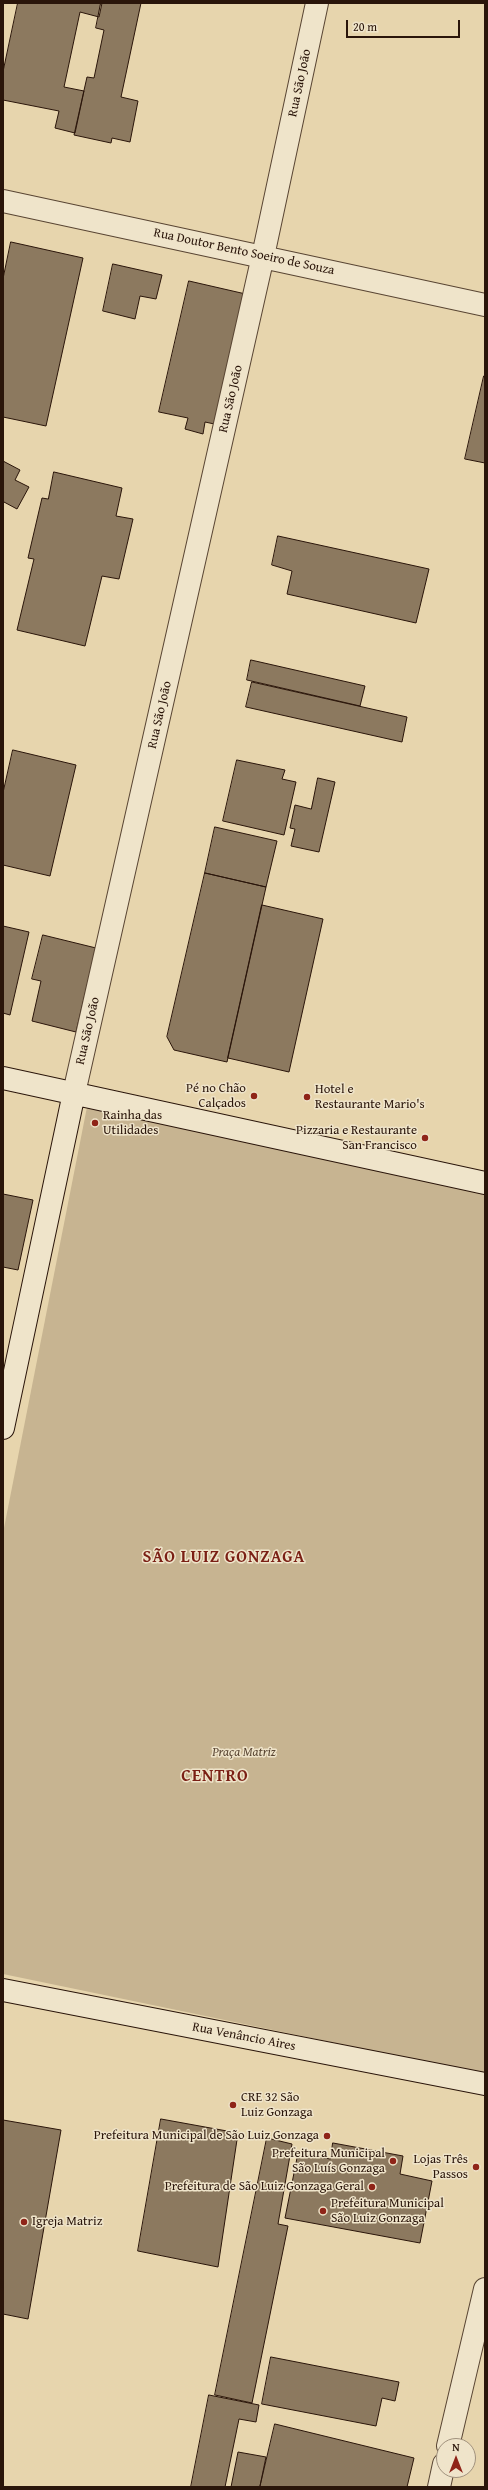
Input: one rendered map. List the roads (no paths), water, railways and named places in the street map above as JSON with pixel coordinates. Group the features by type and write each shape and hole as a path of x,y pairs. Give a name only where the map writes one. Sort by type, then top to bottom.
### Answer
{"street":[{"name":"Rua São João","path":"3,1428 74,1093 263,256 317,3"},
{"name":"Rua Doutor Bento Soeiro de Souza","path":"3,201 485,304"},
{"path":"3,1078 485,1183"},
{"name":"Rua Venâncio Aires","path":"3,1990 485,2084"},
{"path":"450,2438 485,2289"}],"place":[{"name":"Pé no Chão Calçados","path":"254,1096"},
{"name":"Hotel e Restaurante Mario's","path":"307,1097"},
{"name":"Rainha das Utilidades","path":"95,1123"},
{"name":"Pizzaria e Restaurante San Francisco","path":"425,1138"},
{"name":"CRE 32 São Luiz Gonzaga","path":"233,2105"},
{"name":"Prefeitura Municipal de São Luiz Gonzaga","path":"327,2136"},
{"name":"Prefeitura Municipal São Luís Gonzaga","path":"393,2161"},
{"name":"Lojas Três Passos","path":"476,2167"},
{"name":"Prefeitura de São Luiz Gonzaga Geral","path":"372,2187"},
{"name":"Prefeitura Municipal São Luiz Gonzaga","path":"323,2211"},
{"name":"Igreja Matriz","path":"24,2222"}],"district":[{"name":"SÃO LUIZ GONZAGA","path":"224,1558"},
{"name":"CENTRO","path":"215,1777"}],"park label":[{"name":"Praça Matriz","path":"244,1753"}]}
